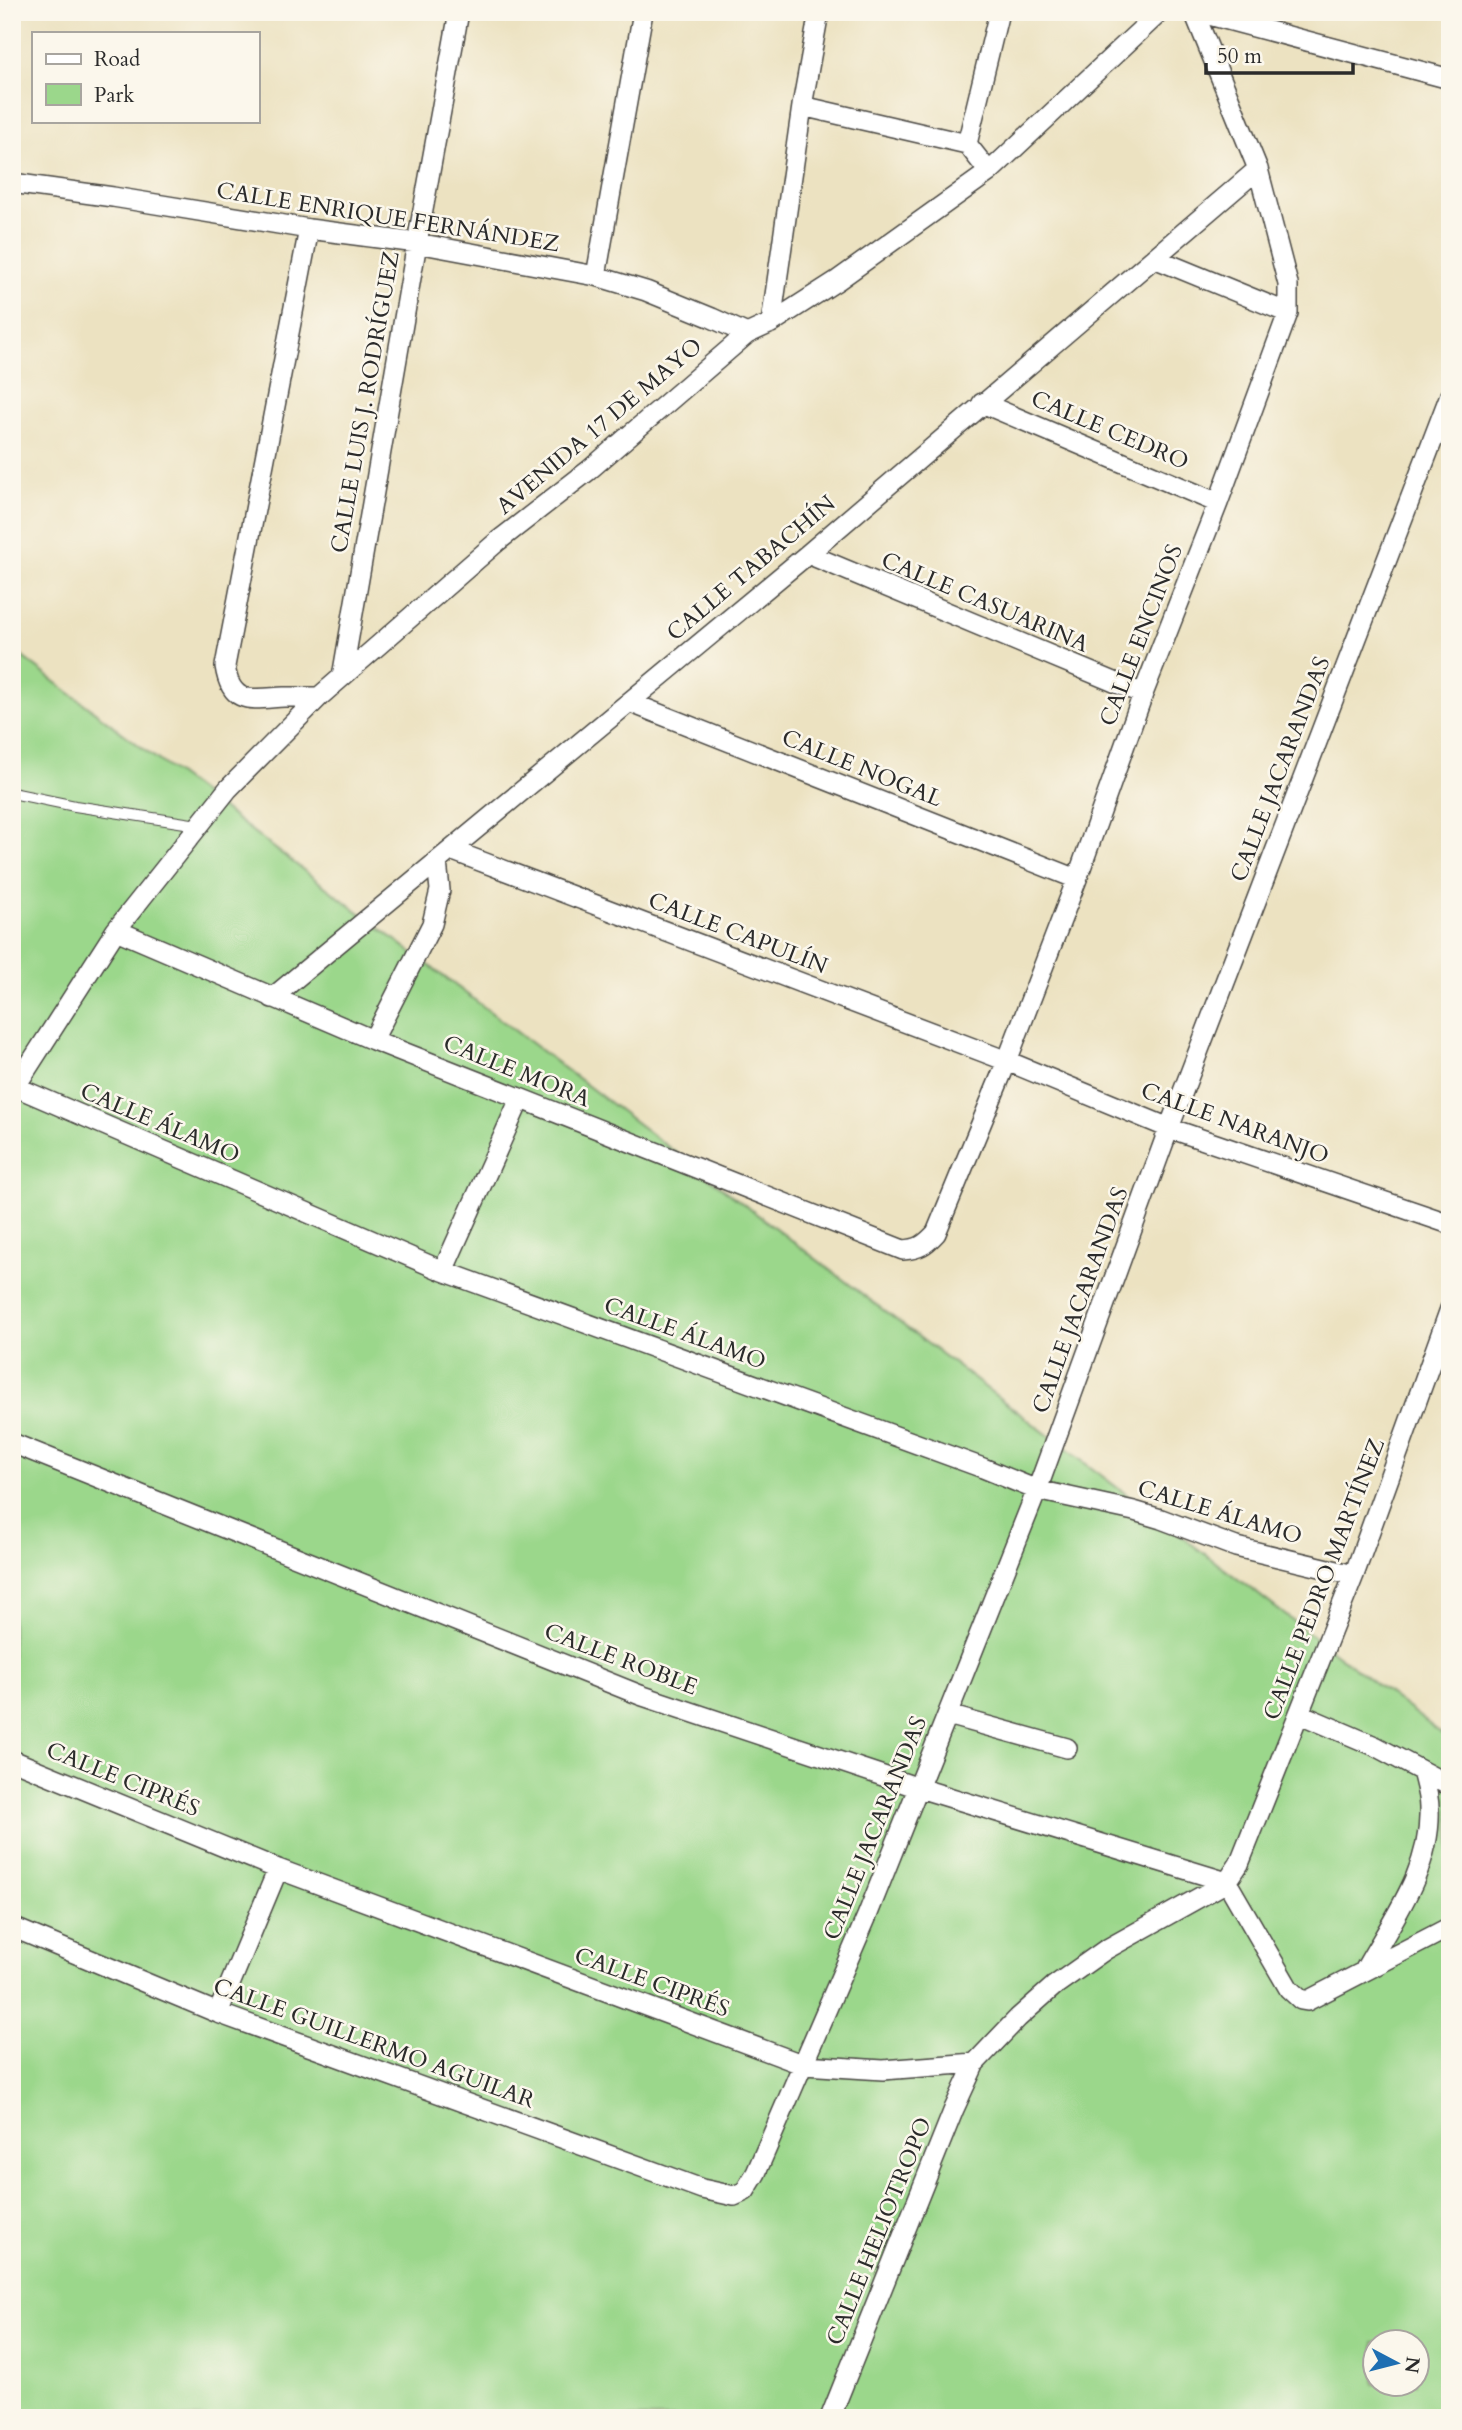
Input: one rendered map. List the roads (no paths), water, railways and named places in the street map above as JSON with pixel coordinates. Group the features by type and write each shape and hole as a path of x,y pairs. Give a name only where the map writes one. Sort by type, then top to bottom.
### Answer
{"street":[{"name":"CALLE LUIS J. RODRÍGUEZ","path":"342,677 459,12"},
{"path":"596,276 643,12"},
{"path":"771,323 802,106 819,12"},
{"path":"967,144 999,12"},
{"name":"AVENIDA 17 DE MAYO","path":"14,1090 116,930 228,789 319,697 437,597 498,541 588,471 747,334 771,323 838,280 989,172 1160,12"},
{"path":"1196,12 1450,79"},
{"name":"CALLE ENCINOS","path":"903,1250 915,1250 925,1245 936,1233 1007,1061 1288,313 1288,284 1258,169 1196,12"},
{"path":"802,106 967,144 989,172"},
{"name":"CALLE TABACHÍN","path":"272,998 807,554 1258,169"},
{"name":"CALLE ENRIQUE FERNÁNDEZ","path":"12,183 417,243 596,276 646,292 747,334"},
{"path":"309,229 225,666 227,681 233,690 245,699 319,697"},
{"path":"1154,258 1288,313"},
{"name":"CALLE JACARANDAS","path":"722,2194 734,2196 745,2191 756,2174 919,1788 1037,1490 1170,1128 1450,395"},
{"name":"CALLE CEDRO","path":"982,403 1218,503"},
{"name":"CALLE CASUARINA","path":"807,554 1143,694"},
{"name":"CALLE NOGAL","path":"629,702 1077,879"},
{"path":"373,1041 432,924 444,856"},
{"name":"CALLE CAPULÍN","path":"444,856 1007,1061"},
{"name":"CALLE MORA","path":"116,930 373,1041 903,1250"},
{"name":"CALLE NARANJO","path":"1007,1061 1170,1128 1450,1224"},
{"name":"CALLE ÁLAMO","path":"14,1090 443,1271 1037,1490 1134,1511 1236,1547 1354,1575"},
{"path":"443,1271 520,1099"},
{"name":"CALLE PEDRO MARTÍNEZ","path":"1227,1882 1239,1864 1300,1714 1354,1575 1450,1309"},
{"name":"CALLE ROBLE","path":"12,1443 640,1695 919,1788 1227,1882"},
{"path":"1300,1714 1375,1746 1450,1786"},
{"path":"947,1715 1067,1748"},
{"name":"CALLE CIPRÉS","path":"12,1760 278,1869 804,2065 883,2070 975,2063"},
{"path":"1364,1972 1424,1860 1430,1806 1422,1771"},
{"path":"218,2013 278,1869"},
{"path":"975,2063 1018,2018 1054,1986 1105,1950 1227,1882 1289,1989 1301,2000 1307,2001 1450,1927"},
{"name":"CALLE GUILLERMO AGUILAR","path":"12,1927 218,2013 722,2194"},
{"name":"CALLE HELIOTROPO","path":"830,2418 948,2122 975,2063"}],"lane":[{"path":"12,793 199,826"}]}
